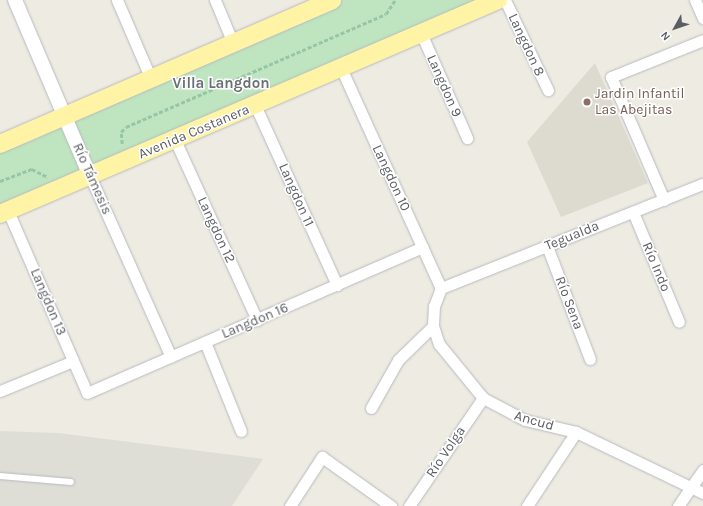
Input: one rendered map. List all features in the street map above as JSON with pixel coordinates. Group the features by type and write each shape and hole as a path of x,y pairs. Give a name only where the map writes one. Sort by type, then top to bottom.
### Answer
{"main road":[{"path":"0,144 233,43 312,4 332,0"},
{"name":"Avenida Costanera","path":"4,212 175,140 498,0"}],"street":[{"name":"Río Támesis","path":"15,0 90,176 171,357"},
{"path":"117,0 151,79"},
{"path":"215,0 233,43"},
{"name":"Langdon 8","path":"505,0 548,90"},
{"path":"695,0 703,18"},
{"name":"Langdon 9","path":"421,33 467,138"},
{"path":"664,200 611,77 703,40"},
{"name":"Langdon 10","path":"341,68 441,288"},
{"name":"Langdon 11","path":"255,105 337,286"},
{"name":"Langdon 12","path":"175,140 257,320"},
{"name":"Tegualda","path":"441,288 703,184"},
{"name":"Langdon 13","path":"4,212 87,393"},
{"name":"Río Indo","path":"633,212 679,322"},
{"name":"Río Sena","path":"547,246 590,359"},
{"name":"Langdon 16","path":"87,393 337,286 423,247"},
{"name":"Ancud","path":"441,288 434,306 433,326 444,354 483,398 525,420 576,432 703,493"},
{"path":"371,408 398,360 433,326"},
{"path":"205,342 241,431"},
{"path":"0,391 73,361"},
{"name":"Río Volga","path":"409,506 483,398"},
{"path":"527,506 576,432"},
{"path":"290,506 322,457 391,506"},
{"path":"678,506 703,470"}],"lane":[{"path":"0,476 72,482"}],"path":[{"path":"120,149 121,132 126,127 386,14 395,0"},
{"path":"0,181 32,169 51,178"}],"shaded area":[{"name":"Jardin Infantil Las Abejitas","path":"595,63 648,183 561,217 527,142"},
{"path":"0,431 58,433 263,459 232,506 0,506"}],"green space":[{"path":"341,0 487,0 0,212 0,148"}],"place":[{"name":"Jardin Infantil Las Abejitas","path":"587,102"}],"district":[{"name":"Villa Langdon","path":"221,84"}]}
